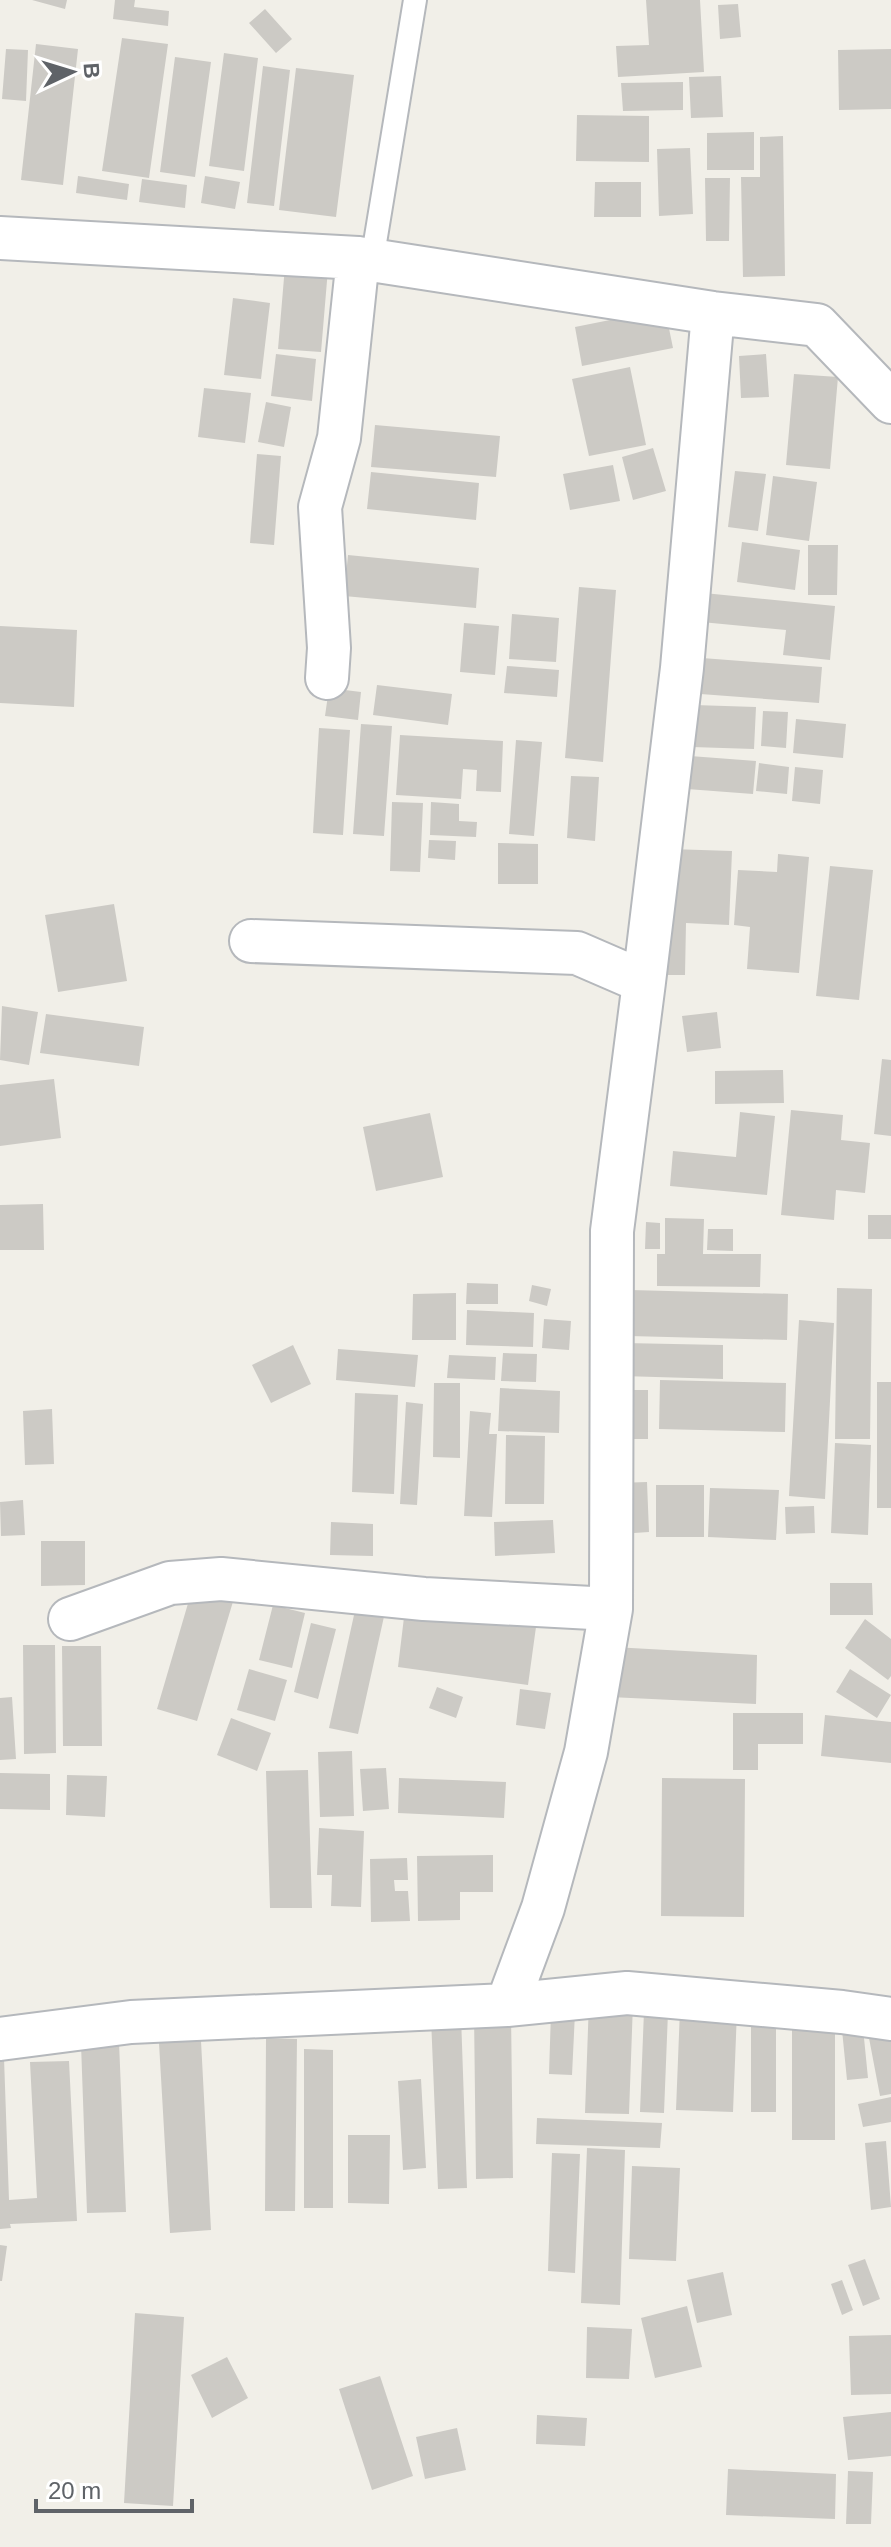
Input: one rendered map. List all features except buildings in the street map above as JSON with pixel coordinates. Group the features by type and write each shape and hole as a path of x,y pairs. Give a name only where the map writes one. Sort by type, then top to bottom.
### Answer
{"street":[{"path":"0,238 365,259 713,313 817,325 891,402"},
{"path":"327,678 329,648 320,507 339,438 365,259"},
{"path":"507,2005 543,1908 586,1752 611,1609 612,1231 682,668 713,313"},
{"path":"251,941 577,953 644,982"},
{"path":"70,1619 170,1583 221,1579 424,1599 611,1609"},
{"path":"0,2039 131,2022 507,2005 627,1993 891,2019"}],"lane":[{"path":"365,259 415,0"}]}
